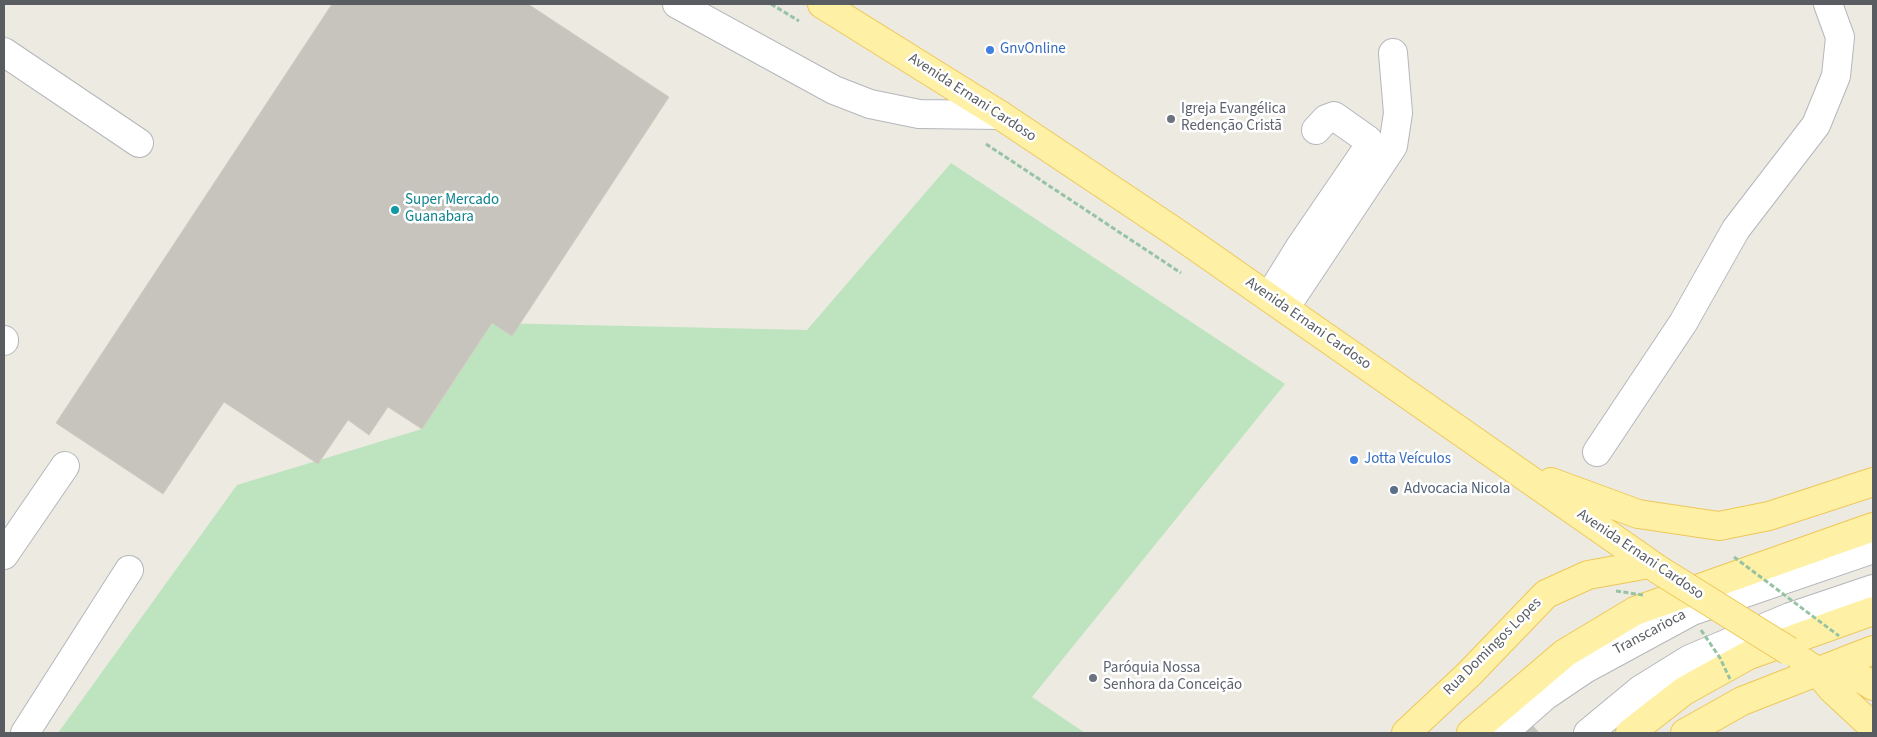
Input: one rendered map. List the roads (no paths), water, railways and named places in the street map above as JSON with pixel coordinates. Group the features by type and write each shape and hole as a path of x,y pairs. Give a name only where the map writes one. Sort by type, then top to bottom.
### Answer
{"main road":[{"name":"Avenida Ernani Cardoso","path":"834,7 1000,115 1277,302 1654,567 1789,651 1818,672 1832,689 1873,727"},
{"path":"1514,469 1638,514 1719,526 1769,516 1873,482"},
{"path":"1471,733 1565,653 1635,611 1873,527"},
{"name":"Rua Domingos Lopes","path":"1406,733 1469,674 1546,594 1588,576 1654,567"},
{"path":"1630,733 1662,706 1684,691 1749,655 1873,611"},
{"path":"1685,733 1742,701 1873,650"},
{"path":"1818,672 1842,673 1862,679 1873,686"}],"street":[{"path":"677,4 834,90 870,104 919,114 1000,115"},
{"path":"1597,452 1683,323 1736,229 1816,124 1836,76 1840,37 1828,4"},
{"path":"4,52 139,143"},
{"path":"1277,302 1393,146 1398,113 1393,53"},
{"path":"1277,302 1300,247 1367,149 1368,140 1334,116 1326,119 1316,130"},
{"path":"4,555 65,466"},
{"name":"Transcarioca","path":"1503,733 1545,696 1585,669 1692,611 1873,549"},
{"path":"25,733 129,570"},
{"path":"1588,733 1640,690 1690,659 1790,617 1873,589"}],"place":[{"name":"GnvOnline","path":"990,50"},
{"name":"Igreja Evangélica Redenção Cristã","path":"1171,119"},
{"name":"Super Mercado Guanabara","path":"395,210"},
{"name":"Jotta Veículos","path":"1354,460"},
{"name":"Advocacia Nicola","path":"1394,490"},
{"name":"Paróquia Nossa Senhora da Conceição","path":"1093,678"}]}
